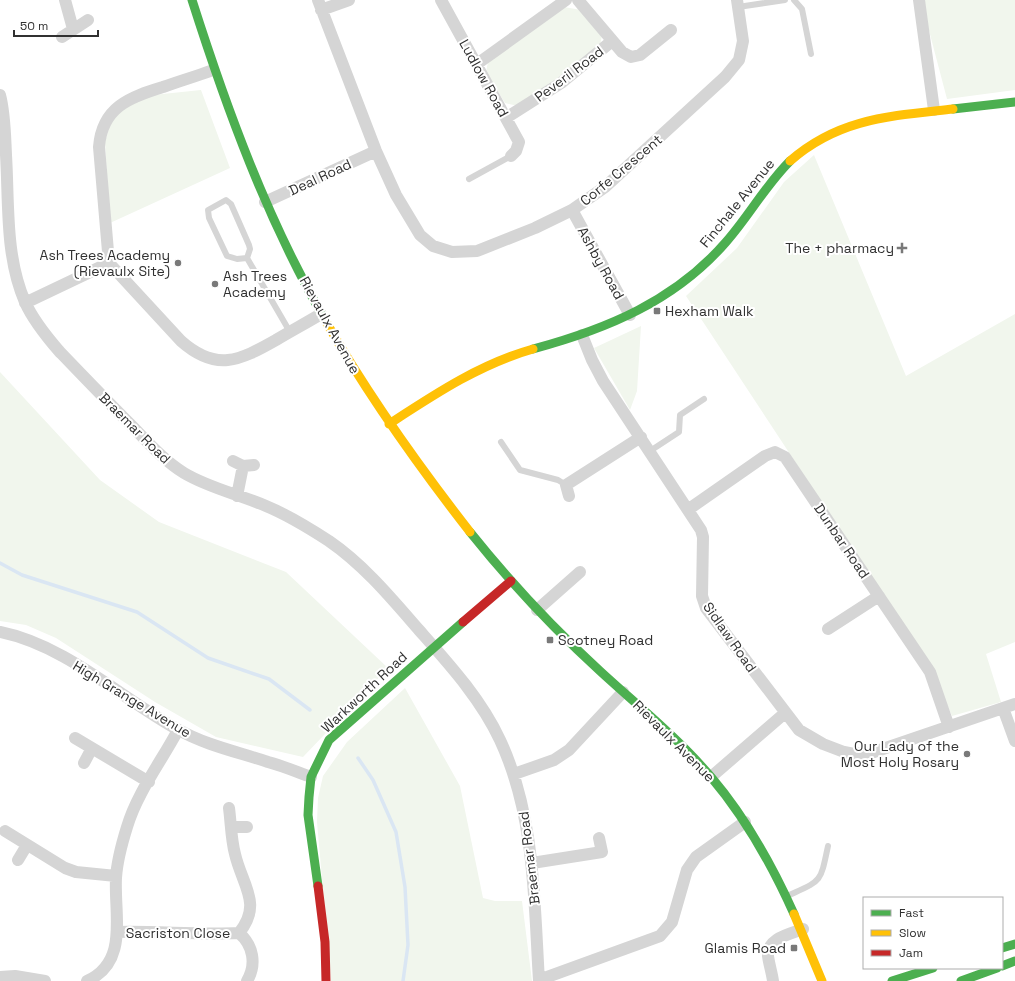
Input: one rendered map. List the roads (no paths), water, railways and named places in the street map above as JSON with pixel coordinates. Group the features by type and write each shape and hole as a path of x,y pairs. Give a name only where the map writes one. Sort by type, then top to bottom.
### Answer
{"street":[{"path":"65,0 73,29"},
{"name":"Rievaulx Avenue","path":"192,0 213,70 265,202 321,314 389,424 424,474 511,581 537,610 592,664 660,724 711,777 746,822 775,872 803,929 822,981"},
{"path":"319,5 348,0"},
{"name":"Ludlow Road","path":"441,0 519,142 516,151 511,156"},
{"path":"477,64 566,0"},
{"name":"Peveril Road","path":"578,0 612,42 622,52 631,57 640,55 671,30"},
{"path":"919,0 934,110"},
{"name":"Corfe Crescent","path":"319,5 376,152 396,195 415,228 426,240 440,249 463,253 477,251 535,228 572,210 605,187 725,77 738,60 742,41 738,4"},
{"path":"62,37 88,20"},
{"name":"Peveril Road","path":"506,118 561,83 612,42"},
{"path":"213,70 136,95 116,108 105,122 99,138 98,147 109,263 181,342 200,355 210,359 224,361 241,358 321,314"},
{"name":"Braemar Road","path":"0,95 4,115 15,275 25,303 44,333 59,352 165,460 202,483 265,506 293,519 332,543 356,563 389,596 445,660 470,692 499,738 514,774 526,818 532,863 539,980"},
{"name":"Finchale Avenue","path":"389,424 438,391 480,368 527,350 582,335 630,315 677,286 720,249 782,168 812,143 843,126 859,121 934,110 1015,102"},
{"name":"Deal Road","path":"265,202 376,152"},
{"name":"Ashby Road","path":"572,210 630,315"},
{"path":"25,303 109,263"},
{"name":"Sidlaw Road","path":"582,335 592,360 604,381 701,530 703,537 703,602 785,714 805,735 837,749 854,754 874,752 1015,704"},
{"path":"567,490 641,437"},
{"name":"Dunbar Road","path":"688,508 766,456 776,452 785,457 930,672 950,727"},
{"path":"237,496 243,464"},
{"path":"537,610 580,572"},
{"name":"Warkworth Road","path":"326,981 325,942 308,815 311,778 334,735 371,701 511,581"},
{"path":"828,629 878,596"},
{"name":"High Grange Avenue","path":"0,632 31,642 57,654 90,673 178,730 210,744 269,762 311,778"},
{"path":"514,774 554,760 569,750 623,692"},
{"path":"1003,708 1015,741"},
{"path":"711,777 785,714"},
{"path":"87,981 101,978 113,957 116,948 117,932 116,876 127,825 139,798 178,730"},
{"path":"76,738 149,782"},
{"path":"84,763 92,748"},
{"name":"Sacriston Close","path":"229,808 235,856 250,897 251,909 245,926 239,933"},
{"path":"539,980 660,936 672,922 687,870 696,857 746,822"},
{"path":"231,827 247,827"},
{"path":"5,831 66,868 76,872 116,876"},
{"path":"532,863 602,852 599,838"},
{"path":"18,860 28,845"},
{"path":"773,981 768,957 770,946 777,939 803,929"},
{"name":"Sacriston Close","path":"117,932 153,931 191,934 239,933 244,938 252,953 253,962 247,981"},
{"path":"1003,948 1015,944"},
{"path":"1003,966 1015,961"},
{"path":"892,981 930,969 932,981"},
{"path":"961,981 994,969"},
{"path":"1,981 0,977 15,976 45,981"}],"lane":[{"path":"738,4 786,0"},
{"path":"794,0 802,9 811,54"},
{"path":"469,179 511,156"},
{"path":"226,200 231,204 249,245 250,250 247,258 237,259 227,256 209,218 208,210 211,207 226,200"},
{"path":"247,258 290,332"},
{"path":"650,451 678,432 680,415 704,399"},
{"path":"501,442 520,470 558,480 567,490"},
{"path":"787,896 814,883 820,878 828,846"}],"waterway":[{"path":"0,563 22,575 137,612 208,658 269,679 310,710"},
{"path":"358,758 373,780 396,832 405,887 408,945 403,981"}],"place":[{"name":"The + pharmacy","path":"902,248"},
{"name":"Ash Trees Academy (Rievaulx Site)","path":"178,263"},
{"name":"Ash Trees Academy","path":"215,284"},
{"name":"Hexham Walk","path":"657,311"},
{"name":"Scotney Road","path":"550,640"},
{"name":"Our Lady of the Most Holy Rosary","path":"967,754"},
{"name":"Glamis Road","path":"794,948"}]}
